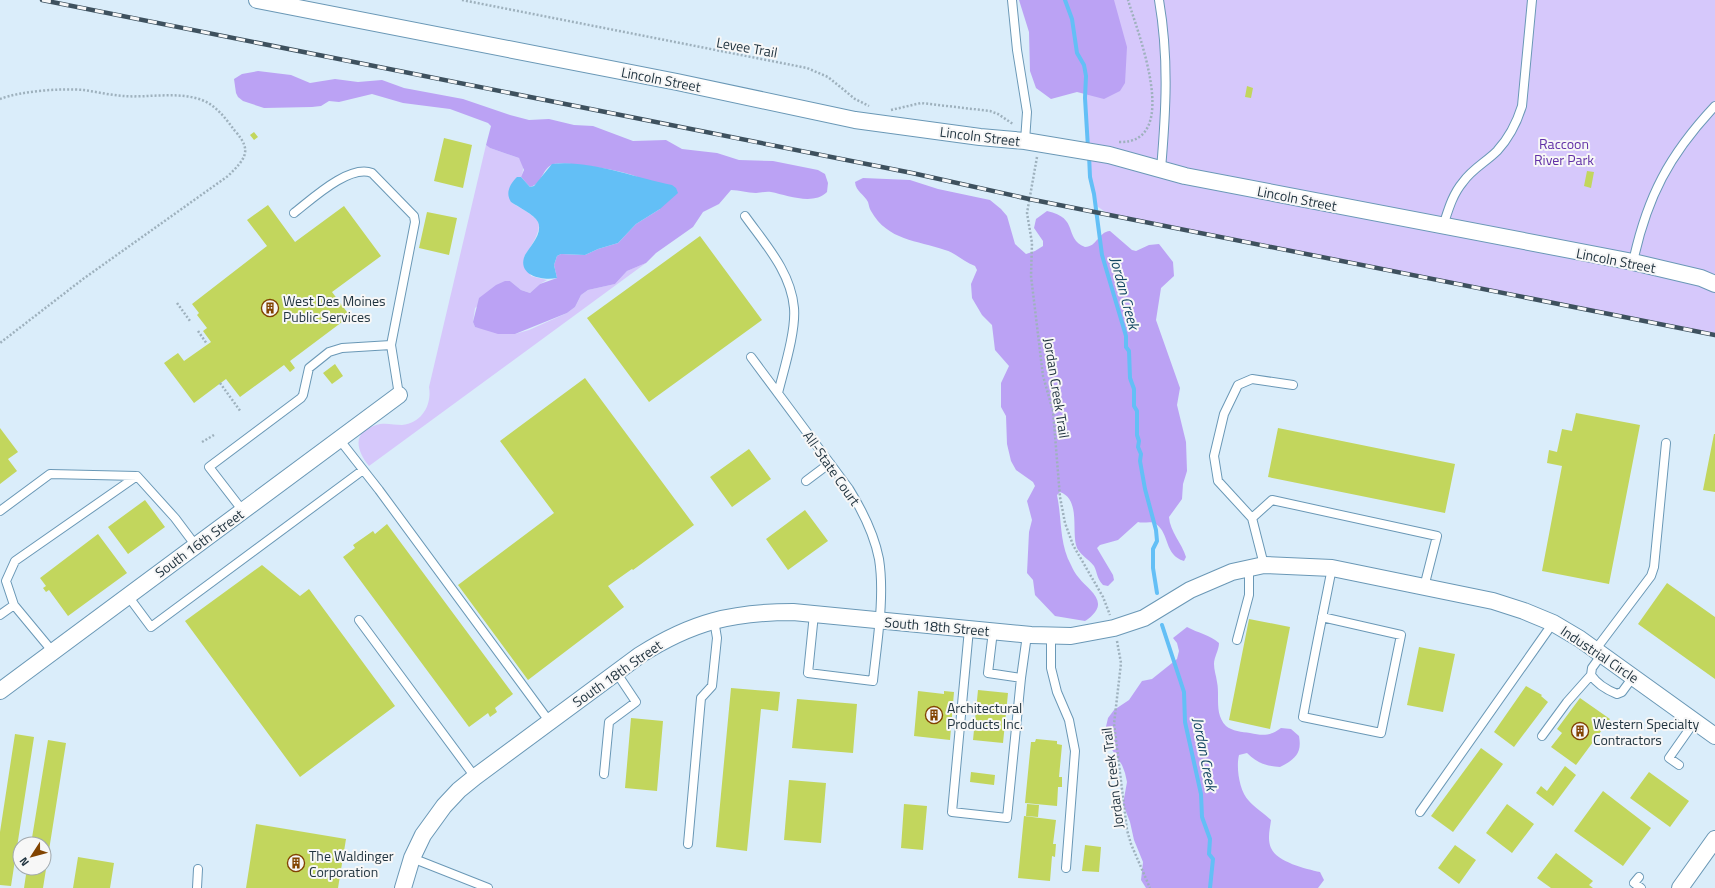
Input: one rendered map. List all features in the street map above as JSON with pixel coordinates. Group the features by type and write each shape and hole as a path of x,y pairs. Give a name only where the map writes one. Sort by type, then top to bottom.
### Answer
{"street":[{"name":"Lincoln Street","path":"257,0 678,82 855,120 1070,148 1112,148 1161,169 1185,176 1633,262 1710,280"},
{"name":"South 16th Street","path":"0,691 399,395"},
{"name":"Industrial Circle","path":"1257,567 1332,568 1493,601 1553,623 1599,652 1715,736"},
{"name":"South 18th Street","path":"403,888 412,858 423,835 444,806 475,776 616,672 666,638 714,620 733,615 763,612 814,614 1051,637 1088,634 1128,624 1144,618 1190,590 1210,580 1257,567"},
{"path":"1680,888 1715,840"}],"lane":[{"path":"1012,0 1017,50 1026,112 1025,141"},
{"path":"1159,0 1164,27 1167,70 1167,99 1161,169"},
{"path":"1443,226 1454,194 1463,181 1478,165 1496,151 1510,133 1518,117 1522,106 1532,0"},
{"path":"1633,262 1639,234 1648,205 1661,177 1690,134 1715,106"},
{"path":"294,213 336,180 366,171 372,173 414,216 415,222 391,345 399,395"},
{"path":"744,216 782,268 794,308 790,347 778,393"},
{"path":"243,511 209,467 301,398 304,395 309,368 329,352 342,348 391,345"},
{"name":"All-State Court","path":"751,358 849,489 862,511 872,534 879,558 881,584 873,681 808,673 814,614"},
{"path":"1237,640 1257,567 1252,518 1218,481 1214,456 1224,414 1238,385 1252,379 1294,385"},
{"path":"339,439 549,721"},
{"path":"1542,736 1567,702 1591,675 1592,668 1599,652 1651,576 1654,567 1666,443"},
{"path":"806,481 830,463"},
{"path":"128,596 151,627 363,470"},
{"path":"0,511 50,474 137,476 175,518 196,546"},
{"path":"53,652 14,605 6,581 16,561 137,476"},
{"path":"1252,518 1272,500 1437,536 1424,587"},
{"path":"1322,617 1400,634 1381,733 1303,717 1322,617 1332,568"},
{"path":"0,615 14,605"},
{"path":"359,620 475,776"},
{"path":"688,844 701,698 712,686 717,638 714,620"},
{"path":"1420,812 1553,623"},
{"path":"969,629 952,812 1007,818 1021,678 1027,635"},
{"path":"1001,632 988,673 1021,678"},
{"path":"1051,637 1051,668 1057,692 1069,720 1074,751 1066,868"},
{"path":"604,774 609,722 636,702 616,672"},
{"path":"1591,675 1594,680 1603,687 1617,694 1622,692 1633,677"},
{"path":"1679,765 1669,758 1695,722"},
{"path":"412,858 488,888"},
{"path":"196,888 198,869"},
{"path":"1639,876 1634,883 1641,888"}],"path":[{"name":"Levee Trail","path":"462,0 807,68 828,77 855,99 873,107"},
{"path":"1112,148 1142,136 1147,130 1152,114 1149,70 1128,0"},
{"path":"0,99 13,94 82,90 124,96 181,97 202,100 216,108 240,135 246,148 245,157 228,176 83,279 0,343"},
{"path":"886,110 921,103 990,112 998,114 1009,123 1016,125"},
{"name":"Jordan Creek Trail","path":"1039,151 1027,213 1032,243 1032,284 1043,376 1053,411 1060,497 1065,523 1073,545 1103,597 1111,619"},
{"path":"177,303 190,321"},
{"path":"198,331 207,344"},
{"path":"220,383 241,412"},
{"path":"202,442 214,435"},
{"name":"Jordan Creek Trail","path":"1116,637 1121,664 1114,724 1127,830 1131,844 1150,888"}],"green space":[{"name":"Raccoon River Park","path":"1065,0 1715,0 1715,335 1110,215 1095,205 1090,177 1085,98 1086,86"},
{"path":"486,145 490,148 519,158 522,163 522,174 521,177 517,177 511,202 534,217 539,224 537,234 524,257 531,276 547,280 530,293 521,290 510,281 475,308 473,322 475,327 515,334 529,330 567,313 575,307 581,295 588,290 615,284 627,271 646,263 369,466 364,459 359,446 359,440 365,430 380,424 409,424 420,417 427,406 430,394 429,387"}],"shaded area":[{"path":"1019,0 1114,0 1127,47 1125,83 1120,91 1104,99 1077,92 1051,99 1036,88 1030,71 1029,32"},
{"path":"258,71 291,75 310,83 335,79 358,82 382,80 404,88 463,99 529,120 549,119 574,125 593,126 633,141 666,140 682,149 717,153 739,160 773,161 818,170 825,174 828,183 827,192 821,196 807,199 769,192 753,193 731,190 719,204 703,212 693,227 656,253 646,263 627,271 615,284 588,290 581,295 575,307 567,313 515,334 498,334 475,327 473,322 479,298 496,285 505,281 510,281 521,290 530,293 540,284 557,278 554,265 557,256 561,254 585,255 618,243 636,224 660,209 642,180 623,172 583,165 560,163 554,164 547,168 538,183 530,187 521,177 524,170 519,158 490,148 486,145 491,126 488,123 450,109 403,103 372,94 339,102 329,101 321,106 264,108 243,101 236,93 234,79 242,74"},
{"path":"863,178 910,180 938,189 990,200 1007,216 1015,244 1026,254 1043,246 1043,241 1034,228 1036,219 1047,211 1064,218 1068,223 1074,239 1085,247 1092,245 1103,234 1110,231 1132,250 1136,251 1149,245 1159,244 1173,262 1174,276 1161,288 1156,320 1180,388 1177,405 1186,442 1187,471 1183,484 1182,499 1169,517 1174,533 1186,557 1184,561 1173,554 1163,533 1156,524 1152,522 1138,522 1118,540 1100,545 1097,548 1113,575 1114,580 1108,586 1103,585 1098,578 1094,566 1081,554 1077,548 1073,507 1066,496 1060,492 1057,495 1064,548 1073,570 1096,598 1098,601 1098,607 1097,610 1085,621 1055,616 1035,595 1033,580 1027,573 1029,532 1032,520 1027,501 1035,486 1033,482 1016,470 1011,461 1007,444 1006,416 1001,407 1001,383 1009,366 995,350 992,325 982,315 972,298 971,284 977,270 975,266 949,251 904,238 886,228 878,221 870,210 866,199 858,191 855,182"},
{"path":"1187,627 1212,638 1219,643 1214,666 1218,687 1218,705 1220,716 1226,726 1237,731 1259,735 1270,734 1281,728 1291,729 1299,736 1299,751 1294,758 1286,764 1280,767 1266,765 1258,762 1247,753 1239,755 1238,772 1246,797 1271,820 1269,841 1274,853 1292,864 1320,872 1324,880 1318,888 1146,888 1141,880 1143,862 1134,840 1130,822 1123,804 1127,782 1125,773 1122,765 1109,745 1105,731 1108,718 1114,710 1129,700 1142,681 1152,679 1177,659 1179,651 1177,643 1173,638"}],"water":[{"path":"552,164 581,164 612,170 672,185 676,188 678,193 660,209 636,224 618,243 585,255 561,254 557,256 554,265 557,278 538,278 527,272 524,268 523,262 525,255 539,231 538,222 530,213 511,202 508,192 510,186 517,177 521,177 530,187 534,186"}],"building":[{"path":"1247,86 1253,88 1251,98 1245,97"},
{"path":"254,132 258,137 254,140 250,135"},
{"path":"444,138 472,145 463,188 434,181"},
{"path":"1587,171 1594,172 1591,188 1584,186"},
{"name":"West Des Moines Public Services","path":"268,205 295,242 344,206 381,256 332,292 350,316 290,361 295,368 290,372 284,365 240,397 226,379 194,403 164,363 178,353 184,361 211,342 203,331 207,328 197,315 199,313 192,304 267,246 247,220"},
{"path":"427,212 457,218 449,255 419,248"},
{"path":"700,236 762,320 649,402 587,318"},
{"path":"335,364 343,376 332,384 323,373"},
{"path":"585,378 694,525 633,570 632,569 608,586 624,607 528,680 458,585 554,513 500,441"},
{"path":"1576,413 1640,425 1609,584 1542,571 1562,466 1547,463 1549,450 1557,452 1562,429 1572,431"},
{"path":"0,428 18,452 8,459 17,471 0,484"},
{"path":"1278,428 1455,464 1445,513 1268,477"},
{"path":"1715,434 1715,492 1703,490"},
{"path":"749,449 771,479 732,507 710,477"},
{"path":"145,500 165,527 128,554 108,527"},
{"path":"805,510 828,541 788,570 766,539"},
{"path":"387,524 513,694 495,708 497,712 490,717 488,713 469,727 343,557 355,548 353,545 373,531 375,534"},
{"path":"98,534 127,573 68,616 49,590 46,592 43,588 46,586 40,578"},
{"path":"262,565 300,596 309,589 395,706 300,777 185,621"},
{"path":"1667,583 1715,617 1715,679 1638,624"},
{"path":"1249,619 1290,627 1270,729 1229,720"},
{"path":"1419,647 1455,654 1443,712 1407,705"},
{"path":"1526,686 1542,695 1541,696 1548,702 1514,747 1494,732"},
{"path":"731,688 780,692 778,711 761,709 747,851 716,847"},
{"path":"978,690 1008,693 1003,743 973,740"},
{"name":"Architectural Products Inc.","path":"918,691 944,694 944,691 954,692 950,740 914,736"},
{"name":"Western Specialty Contractors","path":"1580,698 1610,719 1576,765 1551,747 1562,733 1557,729"},
{"path":"797,699 857,704 853,753 792,748"},
{"path":"631,718 663,721 657,791 625,788"},
{"path":"15,734 34,737 19,836 12,836 13,876 11,886 0,885 0,832"},
{"path":"1036,739 1057,741 1057,744 1062,745 1059,777 1062,777 1062,787 1058,787 1057,806 1025,803 1031,742 1035,742"},
{"path":"48,740 66,743 51,836 32,836"},
{"path":"1481,748 1503,764 1453,832 1431,816"},
{"path":"1565,766 1576,775 1553,806 1536,793 1541,786 1547,791"},
{"path":"971,772 995,775 994,785 970,782"},
{"path":"1649,772 1689,801 1670,827 1630,798"},
{"path":"789,780 826,783 821,843 784,840"},
{"path":"1603,791 1651,828 1623,866 1574,831"},
{"path":"904,804 927,806 923,850 901,848"},
{"path":"1027,804 1039,805 1038,817 1026,816"},
{"path":"1507,804 1534,824 1512,853 1486,833"},
{"path":"1024,816 1056,820 1053,844 1056,844 1055,857 1052,856 1050,881 1018,878"},
{"name":"The Waldinger Corporation","path":"256,824 346,839 338,888 246,888"},
{"path":"1085,845 1101,847 1099,872 1082,871"},
{"path":"1455,845 1476,860 1459,884 1438,868"},
{"path":"1556,853 1593,881 1589,885 1593,888 1551,888 1537,878"},
{"path":"78,857 114,863 110,888 73,888"},
{"path":"26,876 45,876 43,888 24,888"}],"waterway":[{"name":"Jordan Creek","path":"1065,0 1072,19 1077,53 1084,65 1086,76 1085,98 1088,148"},
{"name":"Jordan Creek","path":"1089,155 1090,177 1094,194 1102,255 1126,336 1126,347 1129,351 1130,378 1134,389 1134,406 1137,411 1137,435 1139,441 1138,447 1141,454 1140,461 1145,489 1156,530 1157,541 1153,549 1153,568 1157,593"},
{"name":"Jordan Creek","path":"1162,625 1184,692 1185,722 1201,794 1202,817 1210,839 1209,854 1213,859 1210,888"}],"railway":[{"path":"42,0 912,173 1029,199 1715,335"}],"place":[{"name":"West Des Moines Public Services","path":"270,308"},
{"name":"Architectural Products Inc.","path":"934,715"},
{"name":"Western Specialty Contractors","path":"1580,731"},
{"name":"The Waldinger Corporation","path":"296,863"}]}
